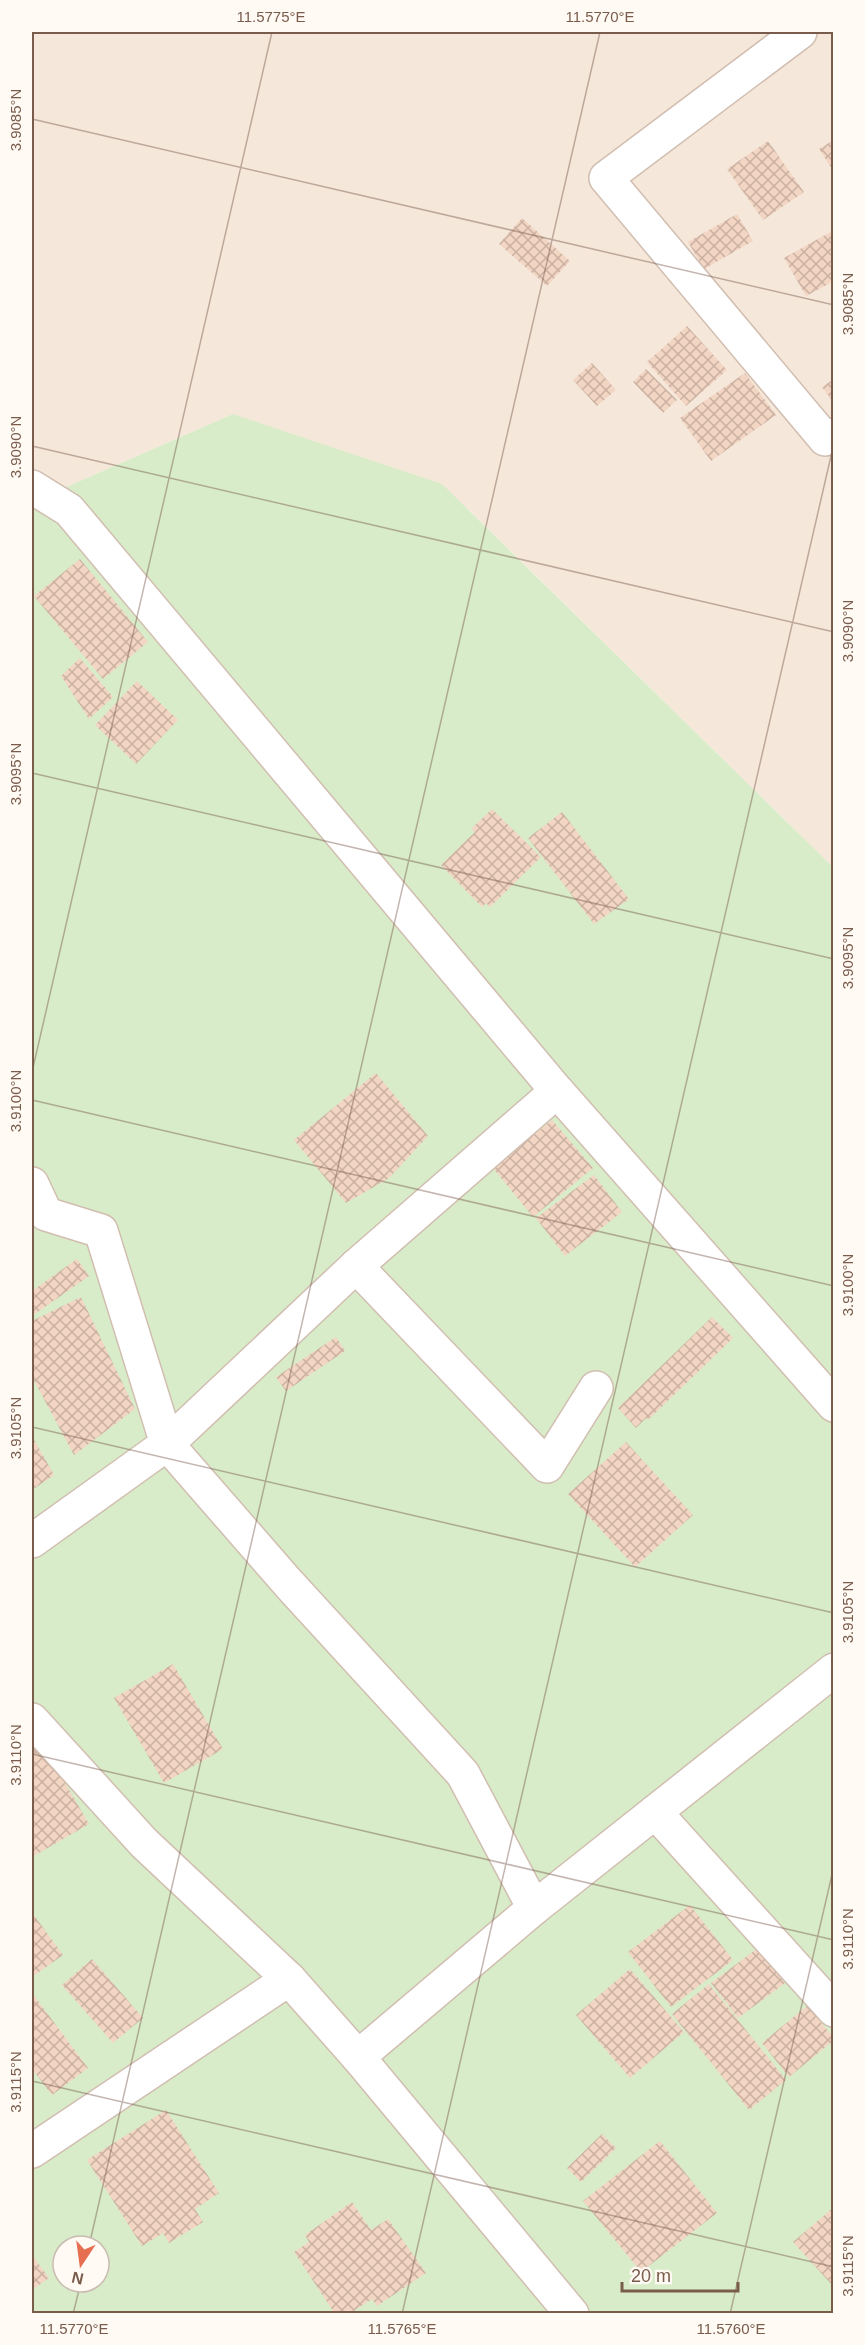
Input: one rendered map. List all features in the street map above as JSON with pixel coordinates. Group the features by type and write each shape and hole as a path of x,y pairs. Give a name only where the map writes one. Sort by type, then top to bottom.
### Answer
{"street":[{"path":"800,32 606,178 825,439 834,435"},
{"path":"32,487 69,510 557,1091 834,1405"},
{"path":"32,1541 167,1444 357,1266 557,1091"},
{"path":"32,1184 46,1214 101,1231 167,1444 289,1584 463,1774 534,1908"},
{"path":"357,1266 547,1466 596,1388"},
{"path":"358,2057 534,1908 834,1670"},
{"path":"32,1720 144,1843 289,1979 358,2057 558,2309"},
{"path":"655,1812 834,2010"},
{"path":"32,2151 289,1979"}],"shaded area":[{"path":"32,32 833,32 833,867 467,508 233,414 32,502"}],"green space":[{"path":"233,414 442,484 833,867 833,2313 32,2313 32,502"}],"building":[{"path":"834,140 834,172 819,149"},
{"path":"768,141 804,192 763,220 727,169"},
{"path":"737,214 753,241 704,269 688,242"},
{"path":"522,218 570,261 547,286 499,244"},
{"path":"834,230 834,281 806,296 784,258"},
{"path":"687,326 727,370 686,406 647,362"},
{"path":"592,363 616,390 597,406 573,380"},
{"path":"646,369 677,400 663,413 633,382"},
{"path":"745,373 776,415 711,461 680,418"},
{"path":"834,379 834,403 822,387"},
{"path":"80,559 148,642 103,679 34,596"},
{"path":"80,658 113,697 89,719 61,676"},
{"path":"137,681 178,720 136,764 95,725"},
{"path":"492,809 541,857 490,907 486,903 482,907 441,865 475,832 471,829"},
{"path":"562,812 629,899 594,924 528,838"},
{"path":"376,1073 428,1136 389,1178 346,1203 294,1140"},
{"path":"552,1120 593,1168 533,1217 493,1168"},
{"path":"594,1175 622,1212 565,1256 536,1218"},
{"path":"77,1259 89,1276 32,1316 32,1291"},
{"path":"81,1297 135,1409 74,1455 32,1377 32,1321"},
{"path":"712,1317 733,1338 648,1420 646,1418 636,1428 618,1408"},
{"path":"336,1337 345,1351 286,1391 276,1377"},
{"path":"32,1436 54,1475 32,1490"},
{"path":"626,1442 693,1515 635,1567 568,1494"},
{"path":"173,1664 223,1749 164,1783 114,1698"},
{"path":"38,1737 89,1824 32,1857 32,1740"},
{"path":"690,1905 733,1960 671,2007 628,1952"},
{"path":"32,1915 63,1955 32,1977"},
{"path":"758,1948 785,1983 738,2018 711,1983"},
{"path":"92,1959 143,2018 113,2043 62,1985"},
{"path":"630,1969 684,2032 630,2078 576,2015"},
{"path":"709,1984 786,2080 749,2110 672,2014"},
{"path":"32,1993 88,2068 52,2095 32,2069"},
{"path":"807,2006 834,2040 789,2077 762,2043"},
{"path":"166,2110 219,2193 195,2209 203,2222 169,2243 163,2233 142,2246 87,2160"},
{"path":"602,2134 616,2148 581,2182 567,2168"},
{"path":"660,2141 717,2213 641,2272 583,2201"},
{"path":"352,2202 371,2230 388,2219 426,2273 377,2306 372,2299 349,2314 335,2314 294,2252 309,2242 305,2235"},
{"path":"834,2207 834,2287 793,2242"},
{"path":"32,2255 49,2278 32,2290"}]}
